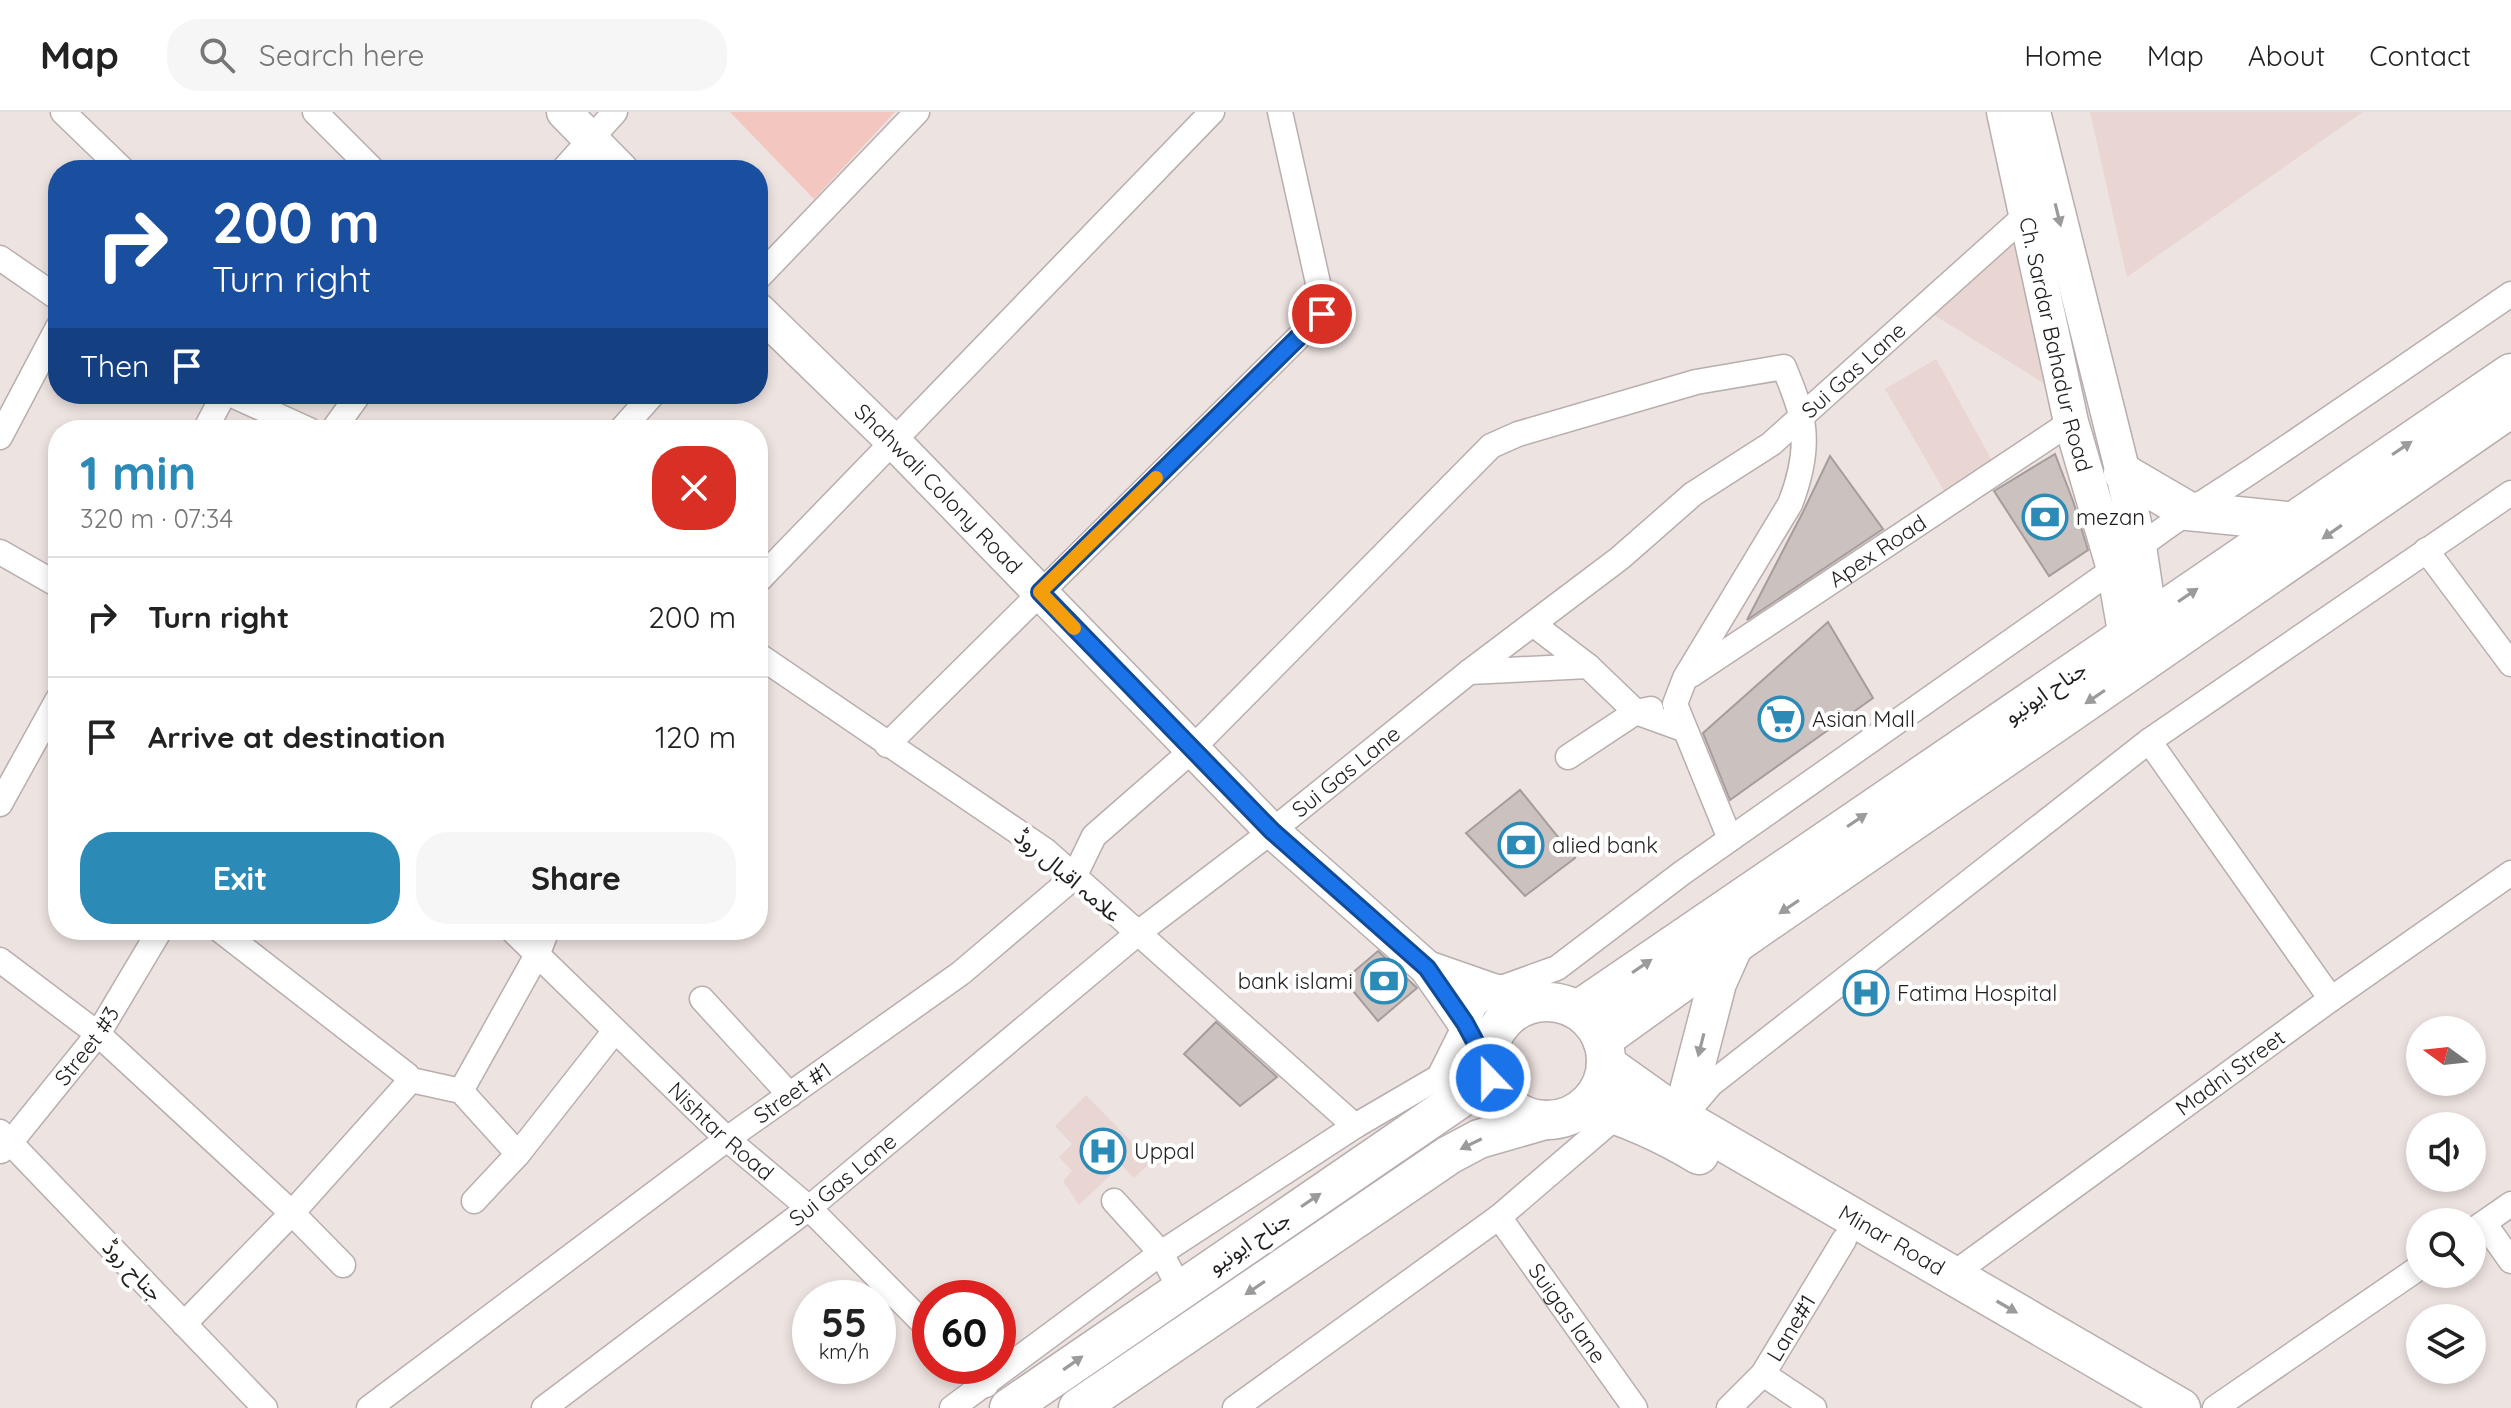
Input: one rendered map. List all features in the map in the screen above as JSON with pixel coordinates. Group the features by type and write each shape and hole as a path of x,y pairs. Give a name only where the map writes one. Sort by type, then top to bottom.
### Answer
{"main road":[{"path":"564,112 611,160"},
{"name":"Ch. Sardar Bahadur Road","path":"2004,112 2035,179 2123,473 2139,546 2145,642"},
{"name":"Ch. Sardar Bahadur Road","path":"2033,112 2035,179 2025,216 2071,422 2114,569 2145,642"},
{"name":"Shahwali Colony Road","path":"768,320 894,442 1272,831 1427,968 1465,1023 1489,1071"},
{"name":"جناح ایونیو","path":"1604,1052 1734,945 2145,642 2296,522 2511,373"},
{"name":"جناح ایونیو","path":"1571,1007 2511,408"},
{"path":"2123,473 2188,511 2296,522"},
{"path":"1682,1118 1717,983 1734,945"},
{"name":"Shahwali Colony Road","path":"1427,968 1493,991 1571,1007"},
{"path":"1536,1002 1571,1007 1596,1028 1604,1052 1602,1110 1545,1120 1527,1117 1511,1109 1498,1095 1489,1071 1493,1036 1510,1014 1536,1002"},
{"name":"Minar Road","path":"1604,1052 1682,1118 2181,1408"},
{"name":"جناح ایونیو","path":"997,1397 1180,1289 1489,1071"},
{"name":"Minar Road","path":"1602,1110 1672,1139 2128,1408"},
{"name":"جناح ایونیو","path":"1078,1408 1449,1155 1479,1139 1545,1120"}],"street":[{"path":"63,112 113,160"},
{"path":"315,112 363,160"},
{"path":"572,160 615,112"},
{"path":"768,268 917,112"},
{"path":"768,571 1212,112"},
{"path":"887,745 1322,314 1320,292 1280,112"},
{"name":"Sui Gas Lane","path":"544,1408 809,1208 1138,933 1272,831 1469,672 1620,558 1693,494 1771,444 2025,216"},
{"path":"0,258 48,291"},
{"path":"952,1408 997,1397 1161,1253 1355,1126 1439,1077 1475,1005 1493,991 1557,968 1730,839 2114,569 2139,546 2188,511 2511,294"},
{"path":"0,437 48,346"},
{"name":"Street #1","path":"369,1408 727,1139 961,973 1074,877 1094,836 1191,750 1491,446 1518,434 1696,382 1784,367 1802,416"},
{"path":"250,404 286,420"},
{"path":"630,420 644,404"},
{"path":"1730,839 1675,704 1685,678 1790,504 1803,458 1802,416"},
{"name":"Apex Road","path":"1685,678 2071,422"},
{"path":"1682,1118 1711,1084 2149,741 2511,493"},
{"path":"2426,550 2511,664"},
{"path":"0,552 48,579"},
{"path":"1533,624 1588,666 1636,712 1683,729"},
{"name":"علامہ اقبال روڈ","path":"768,662 1046,851 1355,1126"},
{"path":"1469,672 1588,666"},
{"path":"1568,757 1636,712 1675,704"},
{"path":"0,804 48,717"},
{"path":"2149,741 2331,999"},
{"name":"Madni Street","path":"1952,1275 2331,999 2511,873"},
{"name":"Street #3","path":"3,1142 98,1034 154,940"},
{"path":"233,940 411,1080 461,1091 518,1154"},
{"name":"Nishtar Road","path":"523,940 614,1032 727,1139 809,1208 912,1312"},
{"path":"461,1091 543,940"},
{"path":"0,960 98,1034 292,1213 343,1265"},
{"path":"702,999 790,1095"},
{"path":"474,1201 518,1154 614,1032"},
{"path":"184,1324 292,1213 411,1080"},
{"path":"1235,1408 1499,1217 1602,1110"},
{"name":"جناح روڈ","path":"3,1142 265,1408"},
{"path":"1114,1201 1161,1253 1180,1289"},
{"path":"2486,1221 2511,1204"},
{"name":"Suigas lane","path":"1499,1217 1635,1408"},
{"path":"2486,1235 2511,1261"},
{"name":"Lane#1","path":"1729,1408 1763,1374 1844,1240"},
{"path":"2215,1408 2406,1277"},
{"path":"1763,1374 1814,1408"}],"shaded area":[{"path":"730,112 895,112 814,199"},
{"path":"2090,112 2363,112 2127,277"},
{"path":"2017,240 2058,392 1929,312"},
{"path":"1936,359 1994,464 1946,494 1885,389"},
{"name":"Uppal","path":"1086,1095 1151,1162 1134,1178 1121,1165 1079,1205 1063,1181 1072,1171 1059,1157 1072,1144 1055,1126"}],"building":[{"name":"mezan","path":"2055,454 2088,550 2049,576 1994,491"},
{"path":"1830,456 1883,529 1747,620 1803,512"},
{"name":"Asian Mall","path":"1828,622 1873,698 1730,800 1703,733"},
{"name":"alied bank","path":"1520,790 1575,858 1525,896 1466,833"},
{"name":"bank islami","path":"1378,951 1417,988 1378,1021 1344,980"},
{"path":"1216,1022 1277,1077 1240,1106 1184,1054"}],"slow traffic":[{"path":"1074,628 1040,592 1156,478"}],"place":[{"name":"mezan","path":"2045,517"},
{"name":"Asian Mall","path":"1781,719"},
{"name":"alied bank","path":"1521,845"},
{"name":"bank islami","path":"1384,981"},
{"name":"Fatima Hospital","path":"1866,993"},
{"name":"Uppal","path":"1103,1151"}],"route":[{"path":"1322,314 1040,592 1272,831 1427,968 1465,1023 1487,1064 1490,1078"}]}
